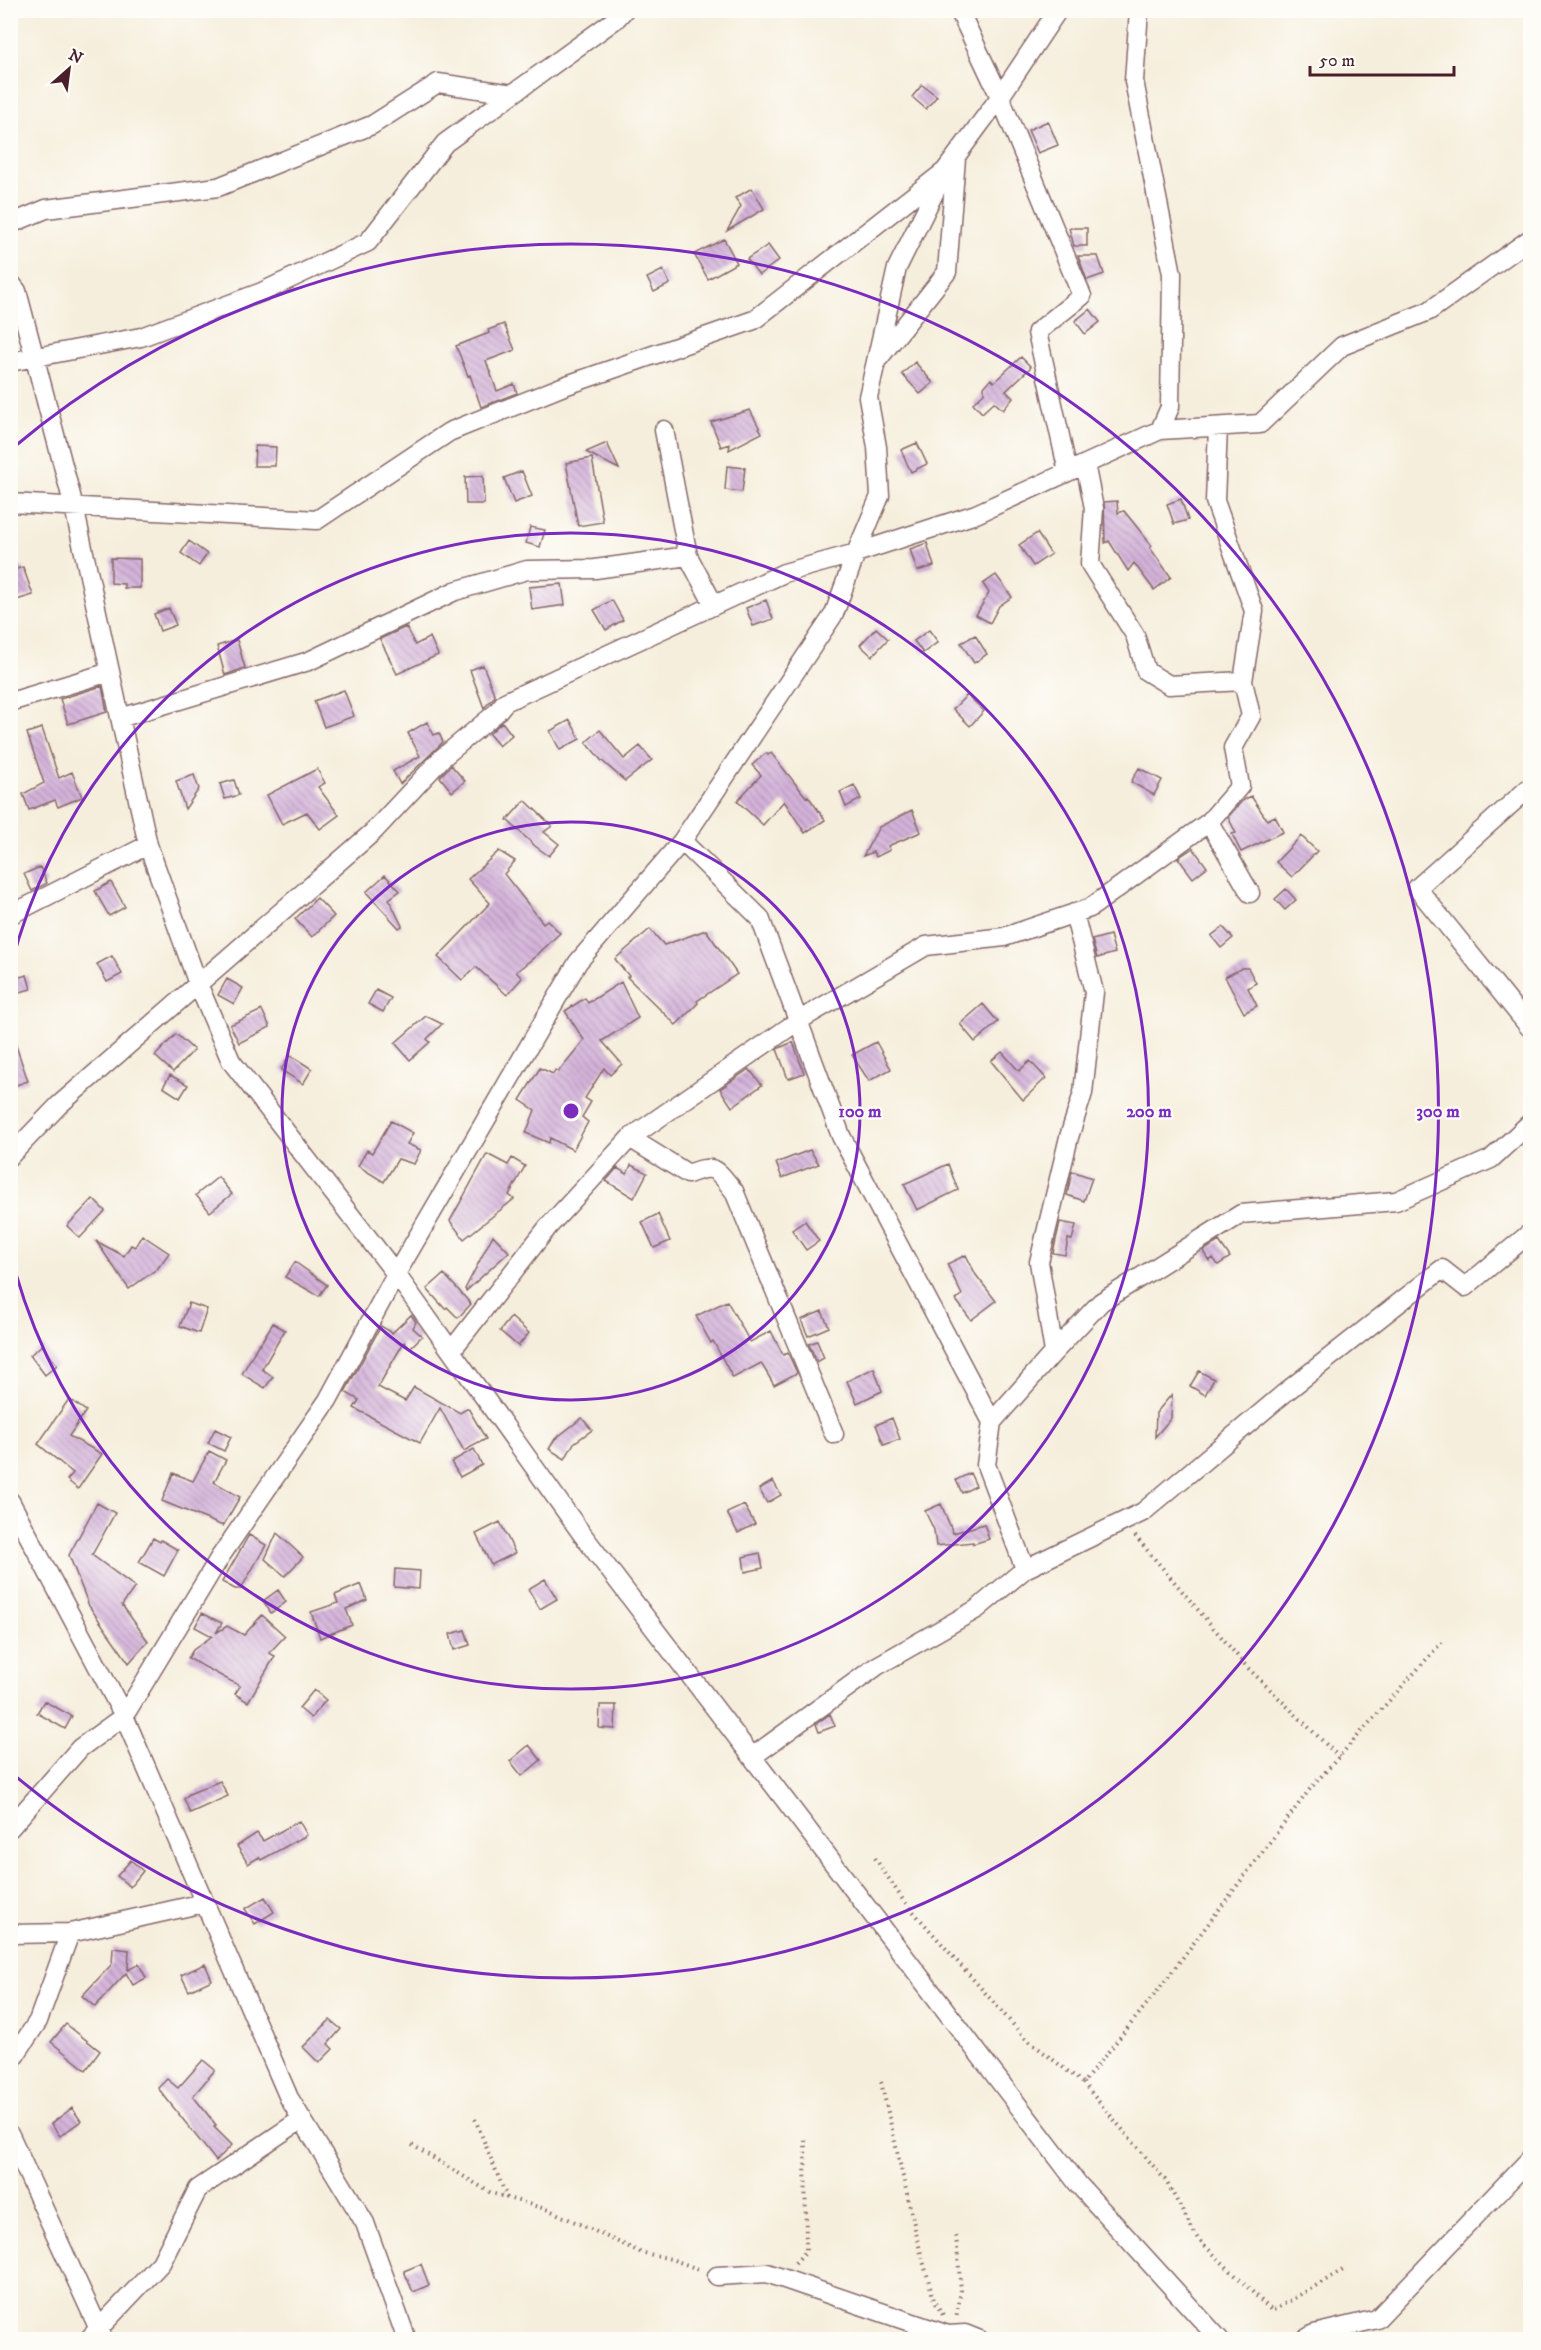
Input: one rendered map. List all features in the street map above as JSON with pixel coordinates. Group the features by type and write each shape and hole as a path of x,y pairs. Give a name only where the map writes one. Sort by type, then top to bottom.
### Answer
{"street":[{"path":"10,362 141,337 262,292 368,242 445,143 616,19 624,10"},
{"path":"958,10 1000,97 1082,296 1037,332 1077,468 1094,508 1090,564 1135,635 1146,671 1169,686 1243,681"},
{"path":"10,1828 80,1748 124,1716 220,1557 328,1400 396,1274 578,962 682,841 834,614 880,496 877,447 868,397 897,268 945,171 1000,97 1058,10"},
{"path":"1138,10 1134,81 1172,274 1170,407 1160,430"},
{"path":"10,224 46,209 218,187 372,125 438,83 513,94"},
{"path":"876,361 947,272 957,156"},
{"path":"10,503 316,520 449,432 564,386 754,320 945,171"},
{"path":"10,1156 58,1105 373,832 442,758 496,713 505,702 784,573 856,553 976,514 1160,430 1260,424 1342,346 1429,311 1530,239"},
{"path":"10,282 17,291 74,507 148,845 198,984 231,1061 396,1274 582,1534 1078,2184 1220,2340"},
{"path":"451,1351 548,1227 630,1138 798,1021 927,946 1004,937 1090,908 1209,822 1240,786 1233,748 1251,716 1243,681 1254,611 1215,501 1218,427"},
{"path":"664,430 688,556 714,605"},
{"path":"120,718 309,661 455,591 527,570 595,569 688,556"},
{"path":"10,702 110,672"},
{"path":"1530,787 1417,888 1530,1028"},
{"path":"1209,822 1250,893"},
{"path":"682,841 760,918 841,1136 992,1422"},
{"path":"10,915 148,845"},
{"path":"1054,1352 1039,1262 1069,1137 1083,1093 1094,992 1074,913"},
{"path":"1025,1569 986,1465 992,1422 1101,1302 1241,1214 1396,1201 1491,1159 1530,1123"},
{"path":"630,1138 688,1174 706,1167 717,1171 734,1191 834,1434"},
{"path":"752,1757 877,1666 977,1609 1025,1569 1143,1512 1287,1391 1442,1269 1465,1287 1530,1233"},
{"path":"10,1501 124,1716 289,2098 364,2223 407,2340"},
{"path":"10,1934 70,1933 204,1903"},
{"path":"10,2063 39,2021 70,1933"},
{"path":"10,2135 97,2336 161,2263 198,2188 302,2119"},
{"path":"1304,2340 1314,2334 1377,2319 1530,2159"},
{"path":"717,2276 767,2273 948,2336 965,2334 980,2340"}],"path":[{"path":"1122,1522 1247,1667 1339,1757"},
{"path":"1083,2083 1159,1989 1310,1789 1442,1642"},
{"path":"875,1858 903,1900 1025,2038 1083,2083 1166,2181 1198,2239 1272,2311 1343,2270"},
{"path":"881,2082 934,2300 954,2335"},
{"path":"475,2120 507,2198"},
{"path":"782,2278 806,2251 806,2136"},
{"path":"412,2145 491,2193 549,2210 640,2252 671,2259 717,2276"},
{"path":"954,2335 961,2290 956,2236"}],"building":[{"path":"922,85 937,96 926,109 912,97"},
{"path":"1048,121 1058,145 1038,153 1028,130"},
{"path":"752,188 764,209 727,231 741,206 735,198"},
{"path":"1069,228 1087,228 1087,246 1074,246"},
{"path":"724,239 737,263 708,279 694,254"},
{"path":"768,245 779,260 759,275 747,259"},
{"path":"1078,256 1098,256 1104,274 1087,280"},
{"path":"663,270 670,284 654,292 647,278"},
{"path":"1090,309 1100,322 1085,334 1075,321"},
{"path":"504,324 515,350 486,361 497,391 514,384 517,393 481,407 470,375 468,376 456,346 489,333 488,330"},
{"path":"1021,357 1031,367 1006,391 1013,398 1003,410 994,402 982,413 973,403 984,393 984,387 991,379 994,382"},
{"path":"915,362 933,383 920,394 902,374"},
{"path":"750,410 762,433 729,450 730,444 721,447 711,422"},
{"path":"607,443 619,469 586,452"},
{"path":"917,443 927,464 911,472 901,450"},
{"path":"255,446 276,447 275,466 254,466"},
{"path":"592,458 603,522 578,526 566,463"},
{"path":"727,466 745,468 742,492 725,490"},
{"path":"522,471 532,496 514,503 504,478"},
{"path":"483,476 484,504 466,504 465,477"},
{"path":"1181,499 1188,520 1174,524 1167,504"},
{"path":"1117,501 1118,513 1124,511 1152,546 1150,548 1171,577 1154,590 1134,563 1128,571 1109,541 1105,543 1104,502"},
{"path":"530,527 545,530 540,547 526,543"},
{"path":"1037,533 1051,554 1033,566 1019,545"},
{"path":"189,541 207,554 199,566 181,553"},
{"path":"927,543 934,566 917,571 910,549"},
{"path":"111,558 140,559 140,588 124,588 124,584 111,583"},
{"path":"23,567 33,595 10,602 10,571"},
{"path":"996,575 1012,597 999,606 990,623 976,615 989,593 983,584"},
{"path":"562,584 565,605 532,610 529,587"},
{"path":"612,600 623,620 606,630 594,610"},
{"path":"766,600 773,619 753,626 746,608"},
{"path":"169,608 176,625 160,631 154,614"},
{"path":"406,627 415,645 430,637 438,655 397,674 380,639"},
{"path":"876,628 888,639 872,656 860,645"},
{"path":"929,630 938,642 923,653 914,641"},
{"path":"975,635 987,654 974,663 961,643"},
{"path":"237,640 245,668 225,675 217,646"},
{"path":"483,665 495,696 484,708 470,670"},
{"path":"102,686 107,712 68,724 60,699"},
{"path":"344,690 354,716 324,727 314,701"},
{"path":"967,695 984,711 970,726 953,709"},
{"path":"570,720 580,739 560,750 550,731"},
{"path":"427,722 434,735 439,733 443,742 400,784 393,771 420,756 408,733"},
{"path":"502,722 512,735 499,746 489,734"},
{"path":"42,728 59,778 72,772 82,797 58,807 55,800 29,810 23,794 44,783 27,733"},
{"path":"600,730 624,759 640,746 652,760 625,781 601,760 586,742"},
{"path":"766,753 768,755 771,753 806,797 808,796 825,820 805,833 784,801 763,825 737,801 761,775 752,765"},
{"path":"451,765 465,781 452,792 440,777"},
{"path":"1139,768 1162,780 1154,795 1131,782"},
{"path":"317,769 325,783 318,787 339,815 320,829 307,812 282,824 267,795"},
{"path":"194,775 199,789 185,809 176,781"},
{"path":"234,780 239,795 225,799 220,784"},
{"path":"854,785 861,799 846,807 840,792"},
{"path":"1251,796 1267,820 1275,816 1283,832 1241,852 1232,834 1236,833 1228,817 1242,801"},
{"path":"525,800 552,826 544,832 559,844 549,856 507,820"},
{"path":"912,810 921,832 888,846 890,850 876,857 873,852 863,856 879,827"},
{"path":"1301,836 1317,851 1292,877 1276,862"},
{"path":"1193,848 1207,867 1193,878 1178,858"},
{"path":"499,851 515,861 504,874 543,923 547,920 560,933 516,972 522,978 507,995 476,967 462,980 438,957 490,903 468,879"},
{"path":"40,867 47,883 32,891 24,874"},
{"path":"385,875 400,891 389,899 402,926 399,928 366,892"},
{"path":"111,882 125,907 109,916 95,891"},
{"path":"1286,889 1296,900 1285,910 1275,899"},
{"path":"317,898 334,916 312,937 295,919"},
{"path":"1223,927 1233,938 1221,948 1211,936"},
{"path":"650,929 664,945 706,930 737,974 697,1001 698,1003 676,1025 627,977 629,976 615,959"},
{"path":"1110,935 1115,953 1097,958 1092,940"},
{"path":"112,956 122,974 107,982 97,964"},
{"path":"1242,968 1248,968 1256,983 1248,988 1257,1006 1244,1013 1225,977"},
{"path":"27,975 31,989 16,993 13,979"},
{"path":"227,979 243,988 234,1004 218,995"},
{"path":"621,982 638,1018 602,1041 622,1064 610,1075 604,1068 585,1098 591,1102 582,1117 588,1122 573,1150 550,1138 549,1143 526,1133 535,1110 520,1100 540,1068 553,1074 555,1070 558,1072 584,1040 565,1011 585,998 588,1003"},
{"path":"376,990 391,998 383,1012 368,1004"},
{"path":"983,1004 998,1022 975,1042 960,1024"},
{"path":"262,1010 270,1027 239,1043 230,1025"},
{"path":"426,1016 442,1024 427,1039 430,1042 410,1060 395,1043"},
{"path":"176,1034 194,1050 173,1072 155,1056"},
{"path":"13,1037 28,1081 10,1087 10,1038"},
{"path":"793,1042 804,1073 788,1079 777,1049"},
{"path":"876,1042 891,1069 869,1081 852,1055"},
{"path":"1002,1052 1019,1071 1030,1061 1046,1078 1023,1100 991,1061"},
{"path":"290,1055 312,1069 303,1084 281,1070"},
{"path":"749,1069 762,1085 732,1107 720,1089"},
{"path":"170,1075 188,1085 180,1098 163,1087"},
{"path":"391,1121 413,1133 407,1144 421,1150 414,1164 398,1159 384,1182 358,1166 367,1150 372,1153"},
{"path":"810,1150 819,1164 782,1178 776,1163"},
{"path":"487,1154 508,1165 512,1158 525,1166 509,1195 514,1199 464,1239 450,1221"},
{"path":"948,1164 958,1190 917,1210 904,1184"},
{"path":"631,1165 647,1173 634,1198 606,1181 617,1168 627,1174"},
{"path":"1072,1171 1092,1178 1084,1201 1067,1195"},
{"path":"218,1177 232,1194 210,1212 196,1195"},
{"path":"93,1199 105,1211 80,1238 67,1226"},
{"path":"658,1214 670,1241 654,1248 642,1222"},
{"path":"805,1221 819,1241 806,1250 792,1230"},
{"path":"1060,1222 1076,1225 1072,1240 1068,1239 1065,1255 1053,1253"},
{"path":"142,1235 169,1253 158,1268 129,1289 96,1241 124,1256 131,1245 135,1247"},
{"path":"493,1235 509,1252 466,1291 465,1289"},
{"path":"1219,1241 1230,1257 1218,1265 1213,1258 1209,1261 1203,1251"},
{"path":"966,1255 976,1275 996,1301 971,1320 956,1300 962,1295 947,1264"},
{"path":"295,1262 327,1285 319,1296 285,1277"},
{"path":"444,1274 471,1304 458,1318 447,1307 445,1309 427,1289"},
{"path":"727,1301 750,1342 771,1331 783,1355 788,1353 797,1373 774,1385 761,1363 733,1378 696,1316"},
{"path":"189,1303 207,1309 199,1333 180,1326"},
{"path":"822,1311 829,1327 808,1336 801,1320"},
{"path":"411,1315 416,1322 413,1328 422,1336 410,1348 404,1342 378,1387 405,1401 414,1387 460,1413 468,1408 486,1439 464,1451 440,1408 420,1443 354,1408 359,1400 345,1392 381,1326 392,1333"},
{"path":"511,1317 529,1333 518,1346 500,1331"},
{"path":"273,1323 285,1330 262,1369 273,1377 265,1388 242,1374"},
{"path":"817,1341 824,1358 817,1362 809,1344"},
{"path":"42,1345 57,1365 45,1375 30,1355"},
{"path":"874,1368 882,1391 857,1403 847,1381"},
{"path":"1199,1371 1214,1379 1205,1395 1190,1386"},
{"path":"1172,1394 1171,1418 1155,1437 1156,1413"},
{"path":"69,1399 86,1411 69,1436 102,1454 78,1489 67,1480 73,1473 38,1444"},
{"path":"582,1418 592,1430 574,1443 565,1459 549,1449 555,1439"},
{"path":"892,1418 900,1439 884,1445 876,1425"},
{"path":"215,1429 231,1437 224,1451 208,1443"},
{"path":"474,1449 482,1465 460,1477 451,1462"},
{"path":"209,1451 226,1460 214,1482 240,1497 223,1526 162,1501 173,1473 193,1481"},
{"path":"970,1473 976,1486 962,1493 956,1480"},
{"path":"773,1481 781,1495 767,1503 759,1489"},
{"path":"97,1503 115,1513 92,1555 135,1587 122,1605 148,1641 129,1663 89,1606 69,1555"},
{"path":"941,1504 953,1533 984,1524 989,1539 973,1544 973,1542 936,1546 934,1530 925,1511"},
{"path":"744,1505 755,1524 738,1533 727,1513"},
{"path":"500,1522 515,1553 491,1565 476,1534"},
{"path":"277,1533 303,1557 285,1576 265,1559"},
{"path":"249,1535 266,1545 241,1589 235,1589 222,1582"},
{"path":"153,1538 178,1550 164,1576 139,1562"},
{"path":"760,1553 763,1568 745,1572 743,1557"},
{"path":"395,1569 420,1571 419,1589 394,1587"},
{"path":"545,1579 557,1599 540,1609 528,1589"},
{"path":"361,1584 367,1600 346,1609 352,1625 320,1638 311,1612 338,1603 335,1595"},
{"path":"278,1590 286,1602 271,1613 263,1601"},
{"path":"202,1613 222,1623 216,1633 227,1626 244,1635 262,1615 285,1636 269,1653 275,1656 248,1702 235,1694 240,1686 188,1658 193,1650 212,1636 195,1627"},
{"path":"465,1630 470,1645 454,1650 450,1634"},
{"path":"314,1690 326,1700 311,1718 299,1708"},
{"path":"44,1701 72,1716 65,1729 37,1713"},
{"path":"600,1705 616,1705 615,1729 599,1728"},
{"path":"830,1714 835,1726 819,1732 816,1724"},
{"path":"529,1745 541,1760 522,1776 510,1761"},
{"path":"220,1781 228,1796 190,1813 184,1799 189,1794"},
{"path":"299,1821 307,1835 261,1860 259,1857 248,1864 237,1846 257,1833 263,1841"},
{"path":"131,1860 143,1871 130,1887 117,1876"},
{"path":"265,1897 274,1912 255,1924 245,1909"},
{"path":"113,1948 129,1950 128,1970 139,1964 146,1978 133,1985 126,1973 95,2007 82,1996 112,1964"},
{"path":"205,1964 212,1980 189,1991 181,1975"},
{"path":"330,2020 341,2029 328,2044 333,2049 319,2063 303,2047"},
{"path":"66,2024 100,2051 86,2070 51,2042"},
{"path":"203,2060 215,2070 193,2096 216,2125 214,2127 232,2145 216,2161 158,2088 167,2079 178,2088"},
{"path":"72,2108 81,2121 60,2136 51,2124"},
{"path":"421,2264 429,2285 413,2292 404,2271"}]}
